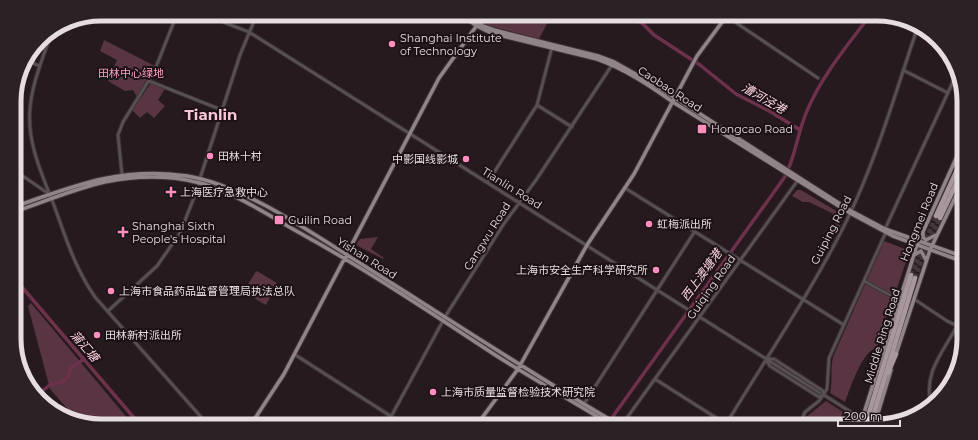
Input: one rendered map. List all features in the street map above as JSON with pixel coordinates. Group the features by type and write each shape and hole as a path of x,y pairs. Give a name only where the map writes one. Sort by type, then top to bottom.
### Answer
{"highway":[{"path":"957,171 938,217 957,182"},
{"name":"Middle Ring Road","path":"872,419 879,386 913,277"},
{"path":"879,386 896,354"},
{"path":"879,386 882,355"},
{"name":"Middle Ring Road","path":"865,419 879,386"}],"main road":[{"name":"Caobao Road","path":"472,21 491,33 553,47 613,63 649,81 674,100 850,212 885,231 957,259"},
{"name":"Caobao Road","path":"474,21 479,25"},
{"path":"479,25 481,21"},
{"path":"256,419 294,354 409,132 439,78 457,52 483,21"},
{"path":"481,419 519,367 587,245 625,188 697,56 723,21"},
{"name":"Hongmei Road","path":"863,419 913,255 957,155"},
{"name":"Yishan Road","path":"21,204 87,181 122,175 159,174 199,181 238,197 345,256 519,367 604,419"},
{"name":"Yishan Road","path":"21,210 52,199 72,190 96,183 133,177 174,178 199,181"},
{"name":"Hongmei Road","path":"876,419 926,260 936,235 957,193"},
{"path":"923,230 923,237 926,240 936,235"},
{"name":"Caobao Road","path":"931,248 957,255"},
{"path":"913,255 921,251 926,260"}],"street":[{"path":"122,175 118,135 123,122 149,81 174,21"},
{"name":"Tianlin Road","path":"220,21 249,32 658,289 820,393"},
{"path":"108,311 149,274 168,251 184,225 222,110 254,21"},
{"path":"736,21 818,78"},
{"name":"Guiping Road","path":"730,419 829,254 850,212 876,150 916,32"},
{"path":"48,41 31,100 30,126 34,152 81,274 91,292 203,419"},
{"path":"488,182 537,105 553,47"},
{"path":"31,62 40,66"},
{"name":"Cangwu Road","path":"390,419 444,319 518,201 536,180 613,63"},
{"path":"903,70 948,93"},
{"path":"802,419 805,412 824,395 828,384 829,358 954,80"},
{"path":"149,81 222,110"},
{"path":"537,105 572,127"},
{"path":"21,175 50,194"},
{"name":"Guiqing Road","path":"626,419 798,179"},
{"path":"625,188 844,325"},
{"path":"583,406 695,231"},
{"path":"864,281 899,300"},
{"path":"914,299 957,326 929,378 930,399"},
{"path":"294,354 396,419"},
{"name":"Tianlin Road","path":"765,359 774,359 823,391 824,395 854,414 858,419"},
{"name":"Tianlin Road","path":"765,359 770,366 819,397 824,395"},
{"path":"655,379 718,419"},
{"path":"854,414 861,414 865,411"}],"green space":[{"path":"548,21 539,39 485,25 484,22"},
{"name":"田林中心绿地","path":"104,40 155,66 150,78 137,97 133,90 125,91 108,81 117,60 100,51"},
{"path":"151,83 165,89 158,100 165,106 154,118 147,112 140,118 132,110"},
{"path":"797,190 801,190 843,215 838,233 832,213 809,202 803,202 792,196"},
{"path":"378,237 371,249 384,258 383,259 356,245 360,239"},
{"path":"884,241 905,249 908,256 877,347 871,350 861,363 845,402 830,393 833,357"},
{"path":"257,271 277,283 266,305 243,292"},
{"path":"31,303 128,419 95,419 71,413 50,389 28,306"},
{"path":"826,401 843,412 840,419 805,418"}],"waterway":[{"name":"漕河泾港","path":"638,21 654,35 700,65 736,94 771,112 800,130"},
{"name":"西上澳塘港","path":"611,419 784,178 791,162 804,119 813,98 836,61 866,21"},
{"name":"蒲汇塘","path":"21,286 135,419"},
{"path":"41,392 51,384 60,383 63,381 68,377 71,368 84,359"}],"tunnel":[{"path":"911,275 936,216"},
{"path":"915,278 927,245 940,218"}],"place":[{"name":"Shanghai Institute of Technology","path":"392,44"},
{"name":"Hongcao Road","path":"702,129"},
{"name":"田林十村","path":"210,156"},
{"name":"中影国线影城","path":"466,159"},
{"name":"上海医疗急救中心","path":"171,192"},
{"name":"Guilin Road","path":"279,220"},
{"name":"虹梅派出所","path":"649,224"},
{"name":"Shanghai Sixth People's Hospital","path":"123,232"},
{"name":"上海市安全生产科学研究所","path":"656,270"},
{"name":"上海市食品药品监督管理局执法总队","path":"111,291"},
{"name":"田林新村派出所","path":"97,335"},
{"name":"上海市质量监督检验技术研究院","path":"433,392"}],"district":[{"name":"Tianlin","path":"211,114"}]}
